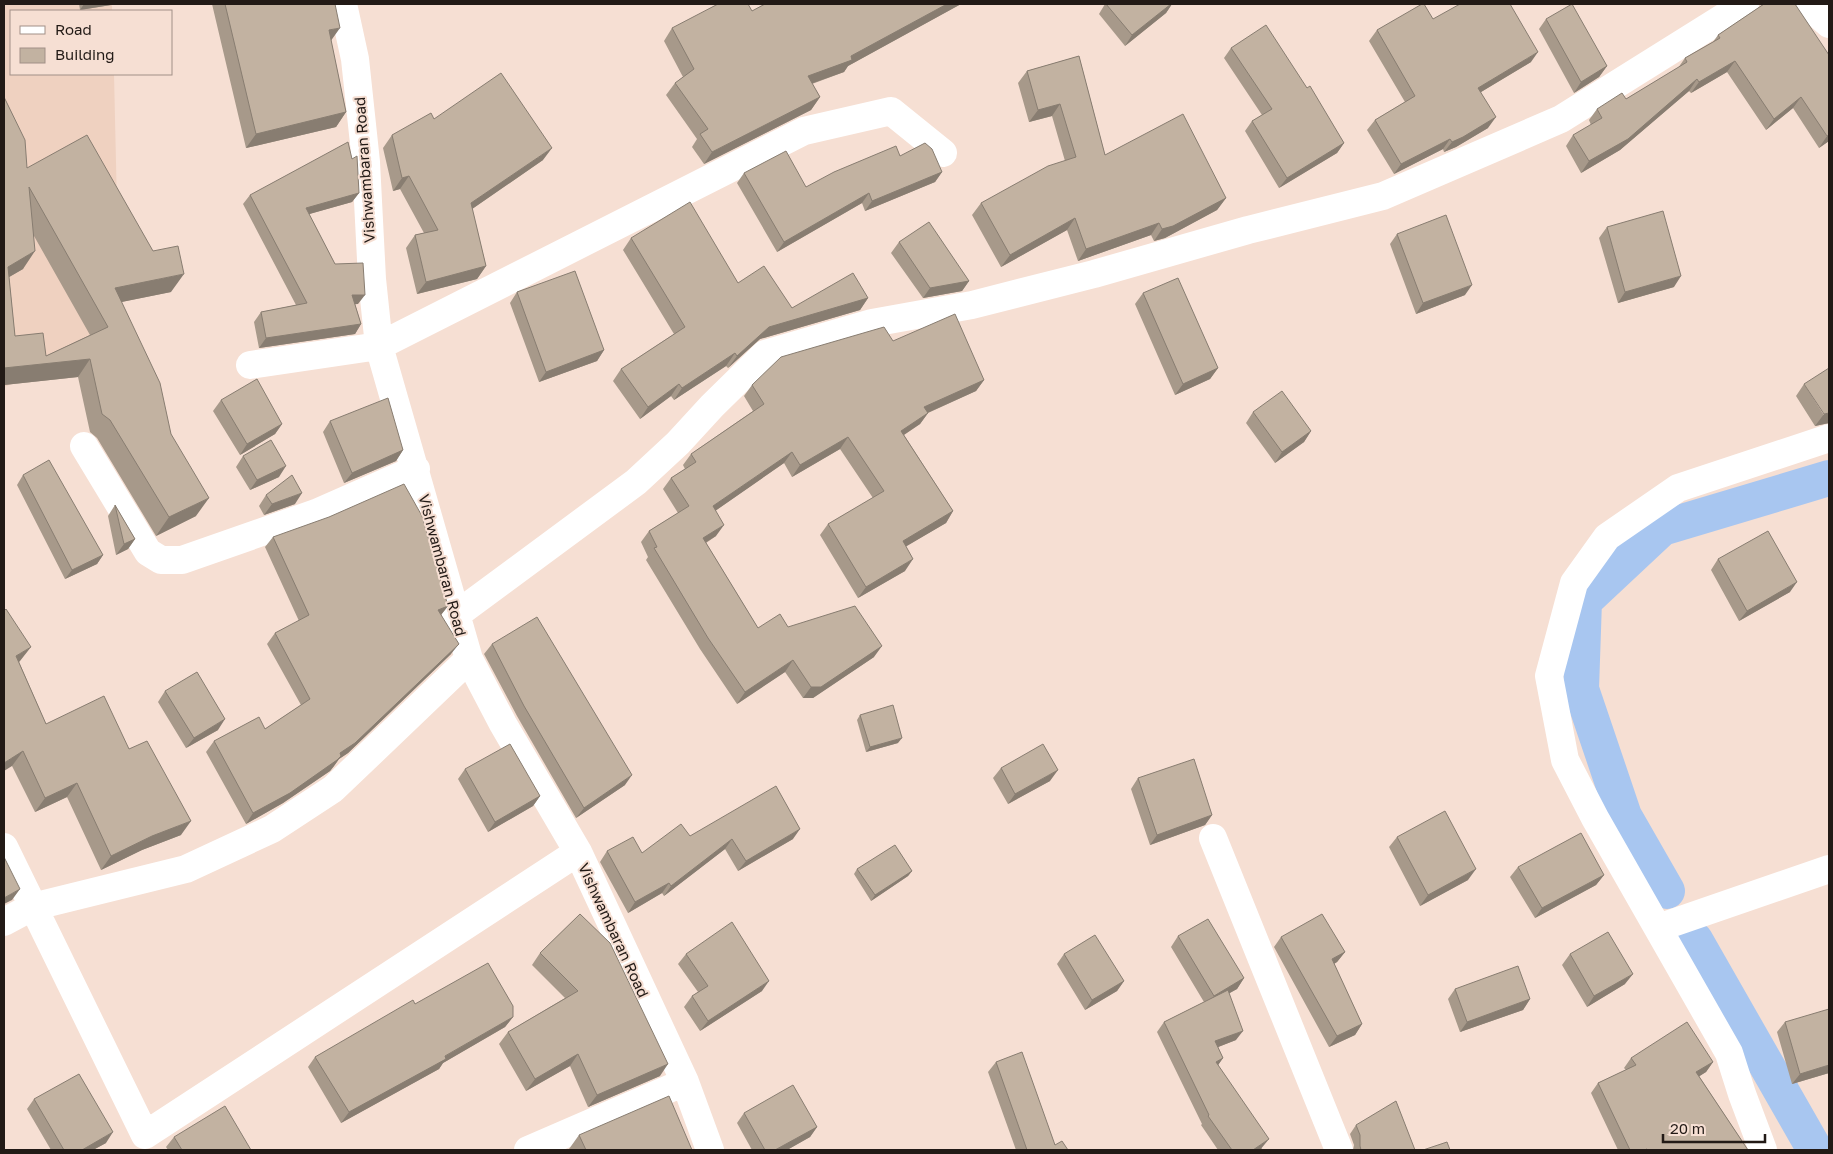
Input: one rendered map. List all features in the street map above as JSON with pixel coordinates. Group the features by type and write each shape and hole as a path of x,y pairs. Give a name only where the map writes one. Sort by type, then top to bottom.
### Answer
{"street":[{"name":"Vishwambaran Road","path":"343,4 355,60 366,162 372,279 379,346 416,469 469,659 503,724 578,852 685,1082 710,1150"},
{"path":"456,615 636,482 678,443 766,354 872,323 972,304 1094,274 1248,230 1383,196 1561,118 1745,4"},
{"path":"1806,4 1829,24"},
{"path":"250,365 379,346 804,131 891,111 943,153"},
{"path":"1764,1150 1742,1094 1729,1053 1565,760 1549,676 1574,582 1607,537 1678,488 1829,438"},
{"path":"84,446 114,492 132,528 148,552 161,560 182,560 316,514 416,469"},
{"path":"4,922 32,907 186,869 272,829 333,789 469,659"},
{"path":"1214,838 1339,1150"},
{"path":"4,847 144,1135 578,852"},
{"path":"1658,928 1829,870"},
{"path":"528,1150 685,1082"}],"shaded area":[{"path":"4,4 112,4 112,10 10,10 10,75 114,75 120,339 4,387"}],"building":[{"path":"225,4 335,4 340,28 329,30 346,112 256,134"},
{"path":"718,4 748,4 752,11 765,4 947,4 851,56 852,60 808,76 820,97 712,152 700,134 708,129 675,83 694,69 672,28"},
{"path":"1106,4 1171,4 1132,35"},
{"path":"1424,4 1433,19 1460,4 1510,4 1538,52 1478,88 1496,117 1463,137 1452,142 1450,139 1401,164 1375,120 1415,96 1377,30"},
{"path":"1572,4 1607,66 1581,82 1546,19"},
{"path":"1764,4 1795,4 1829,55 1829,135 1827,136 1801,97 1774,119 1735,61 1699,82 1697,79 1628,139 1589,161 1573,135 1602,118 1597,109 1622,93 1626,99 1687,62 1685,58 1720,38 1718,35"},
{"path":"1266,25 1307,88 1310,86 1344,143 1287,178 1252,121 1272,109 1231,48"},
{"path":"1079,56 1105,155 1183,114 1226,198 1173,226 1162,229 1159,223 1086,249 1075,218 1010,255 981,203 1048,166 1076,157 1060,104 1038,110 1027,71"},
{"path":"501,73 552,148 471,203 486,266 426,282 415,235 438,230 409,176 402,178 392,135 431,113 434,119"},
{"path":"4,97 25,140 27,168 87,135 153,251 178,246 184,274 115,288 160,383 171,434 209,498 169,517 110,420 102,414 90,359 4,368","holes":["29,187 108,327 46,356 43,333 15,336 8,267 35,251"]},
{"path":"348,142 352,159 357,156 359,193 306,208 335,264 363,263 365,295 352,295 361,324 266,338 261,312 307,303 250,195"},
{"path":"925,143 932,149 942,172 872,201 869,193 784,242 744,173 786,151 806,187 834,172 896,146 900,156"},
{"path":"690,202 738,283 764,266 792,308 853,273 868,298 769,327 737,356 735,353 682,388 679,384 648,407 621,369 685,327 631,238"},
{"path":"1663,211 1681,276 1625,292 1607,227"},
{"path":"1446,215 1472,285 1423,303 1397,234"},
{"path":"929,222 969,281 930,288 899,242"},
{"path":"575,271 604,350 546,372 517,292"},
{"path":"1178,278 1218,368 1183,384 1143,293"},
{"path":"955,314 984,380 924,407 928,413 901,431 953,511 903,541 913,559 866,587 828,524 884,491 848,437 800,465 792,452 713,506 724,525 703,538 758,628 780,614 788,627 855,606 882,646 821,687 811,687 793,660 745,692 708,638 654,548 657,547 649,531 689,506 671,478 696,462 691,454 764,404 752,385 781,357 884,327 893,341"},
{"path":"1829,368 1829,413 1824,414 1804,384"},
{"path":"257,379 282,424 247,444 221,400"},
{"path":"1282,391 1311,431 1282,452 1253,412"},
{"path":"388,398 403,450 352,473 330,421"},
{"path":"271,440 286,466 257,480 243,456"},
{"path":"49,460 103,555 72,570 23,475"},
{"path":"292,475 302,493 272,504 266,495"},
{"path":"404,484 422,516 448,606 438,610 459,644 355,743 340,753 341,756 337,760 290,793 253,813 214,741 259,717 265,729 310,699 275,633 309,615 273,537 329,517"},
{"path":"115,505 135,539 124,544"},
{"path":"1768,531 1797,582 1747,611 1718,559"},
{"path":"6,609 31,647 16,656 46,724 104,696 129,749 147,741 191,821 152,836 111,856 77,783 45,798 23,751 4,763 4,611"},
{"path":"537,617 632,775 584,808 524,706 492,644"},
{"path":"197,672 225,719 194,738 165,691"},
{"path":"893,705 902,738 870,747 860,715"},
{"path":"510,744 540,796 495,822 465,769"},
{"path":"1043,744 1058,770 1015,794 1001,768"},
{"path":"1194,759 1212,815 1157,835 1138,778"},
{"path":"776,786 800,829 746,861 732,839 671,886 669,883 635,902 607,851 633,837 642,853 681,824 690,836"},
{"path":"1445,811 1476,869 1428,895 1397,837"},
{"path":"1581,833 1604,875 1542,908 1518,867"},
{"path":"895,845 912,871 875,895 857,869"},
{"path":"4,857 20,889 4,898"},
{"path":"580,914 610,943 668,1064 597,1095 578,1054 535,1079 508,1032 578,991 540,953"},
{"path":"1322,914 1345,952 1332,959 1362,1024 1337,1036 1281,937"},
{"path":"1208,919 1244,978 1214,996 1178,936"},
{"path":"732,922 769,981 708,1021 692,996 708,986 686,954"},
{"path":"1608,932 1633,974 1594,996 1570,954"},
{"path":"1095,935 1124,981 1092,1000 1064,954"},
{"path":"488,963 513,1006 513,1017 445,1056 446,1059 349,1112 315,1057 413,1000 415,1004"},
{"path":"1518,966 1530,999 1467,1022 1455,989"},
{"path":"1228,990 1243,1031 1215,1041 1223,1058 1216,1062 1269,1139 1253,1150 1232,1150 1208,1116 1164,1022"},
{"path":"1829,1009 1829,1065 1800,1074 1785,1022"},
{"path":"1687,1022 1713,1062 1696,1072 1748,1150 1630,1150 1598,1083 1636,1065 1631,1058"},
{"path":"1022,1052 1055,1145 1062,1141 1068,1150 1027,1150 996,1062"},
{"path":"79,1074 113,1132 82,1150 64,1150 34,1099"},
{"path":"793,1085 817,1127 775,1150 765,1150 744,1113"},
{"path":"669,1096 692,1150 586,1150 579,1135"},
{"path":"1396,1101 1415,1150 1361,1150 1360,1135 1356,1125"},
{"path":"225,1106 251,1150 182,1150 174,1137"},
{"path":"1447,1142 1450,1150 1423,1150"}],"waterway":[{"path":"1667,891 1624,816 1581,689 1584,601 1662,528 1829,478"},
{"path":"1695,940 1815,1150"}]}
